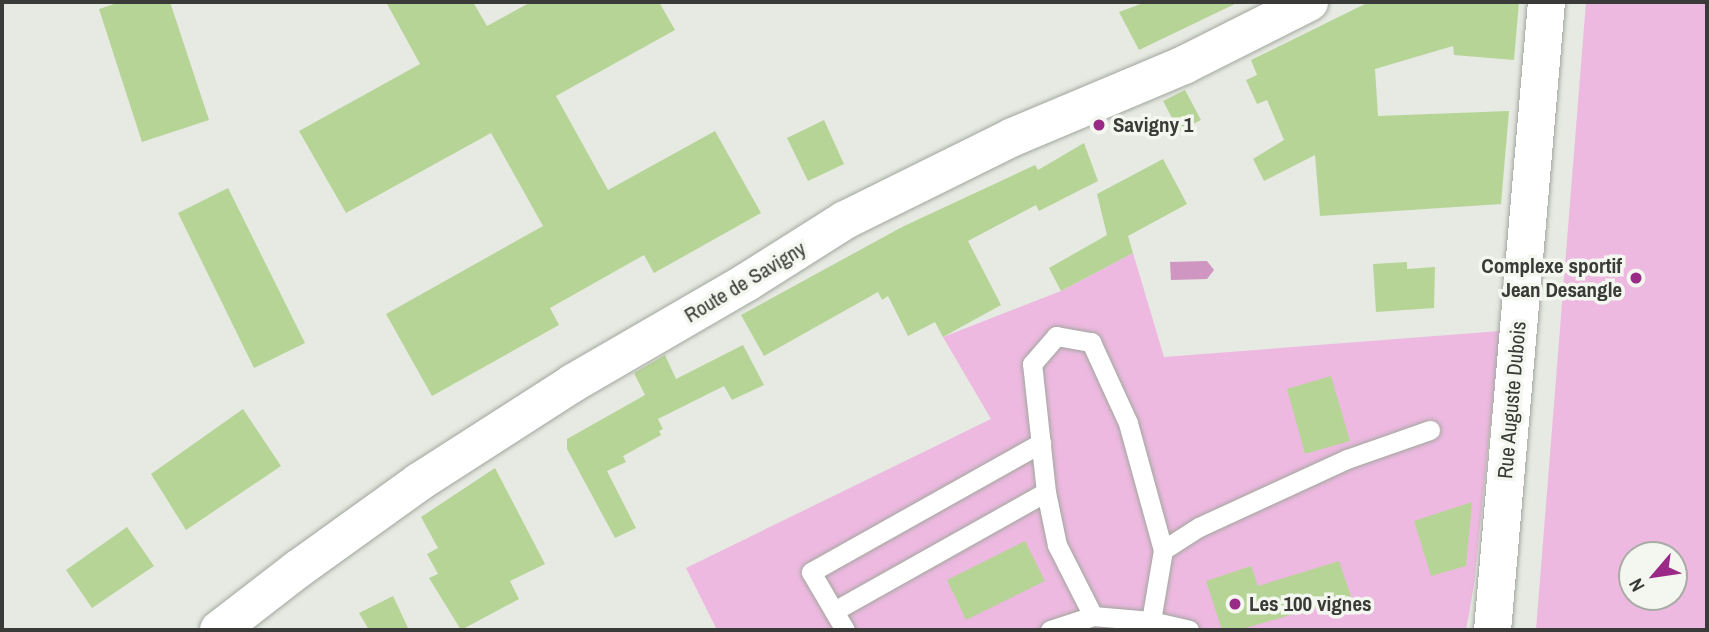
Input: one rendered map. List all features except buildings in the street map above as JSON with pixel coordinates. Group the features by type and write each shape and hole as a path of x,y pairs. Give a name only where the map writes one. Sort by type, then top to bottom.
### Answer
{"main road":[{"name":"Route de Savigny","path":"219,630 419,482 573,383 747,282 845,220 1013,137 1184,65 1309,2"}],"street":[{"name":"Rue Auguste Dubois","path":"1492,630 1546,2"}],"lane":[{"path":"1093,616 1057,545 1046,492 1032,364 1056,336 1091,342 1128,424 1163,550 1151,621"},
{"path":"1163,550 1199,527 1347,459 1430,429"},
{"path":"845,630 811,572 1041,443"},
{"path":"834,611 1046,492"},
{"path":"1050,630 1093,616 1151,621 1189,630"}],"shaded area":[{"name":"Complexe sportif Jean Desangle","path":"1586,2 1707,2 1707,630 1536,630"},
{"path":"1133,253 1164,357 1500,331 1474,585 1466,630 717,630 686,568 991,419 943,337 1061,291"},
{"path":"1207,261 1214,270 1207,279 1171,280 1170,262"}],"place":[{"name":"Savigny 1","path":"1099,125"},
{"name":"Complexe sportif Jean Desangle","path":"1636,278"},
{"name":"Les 100 vignes","path":"1235,604"}]}
